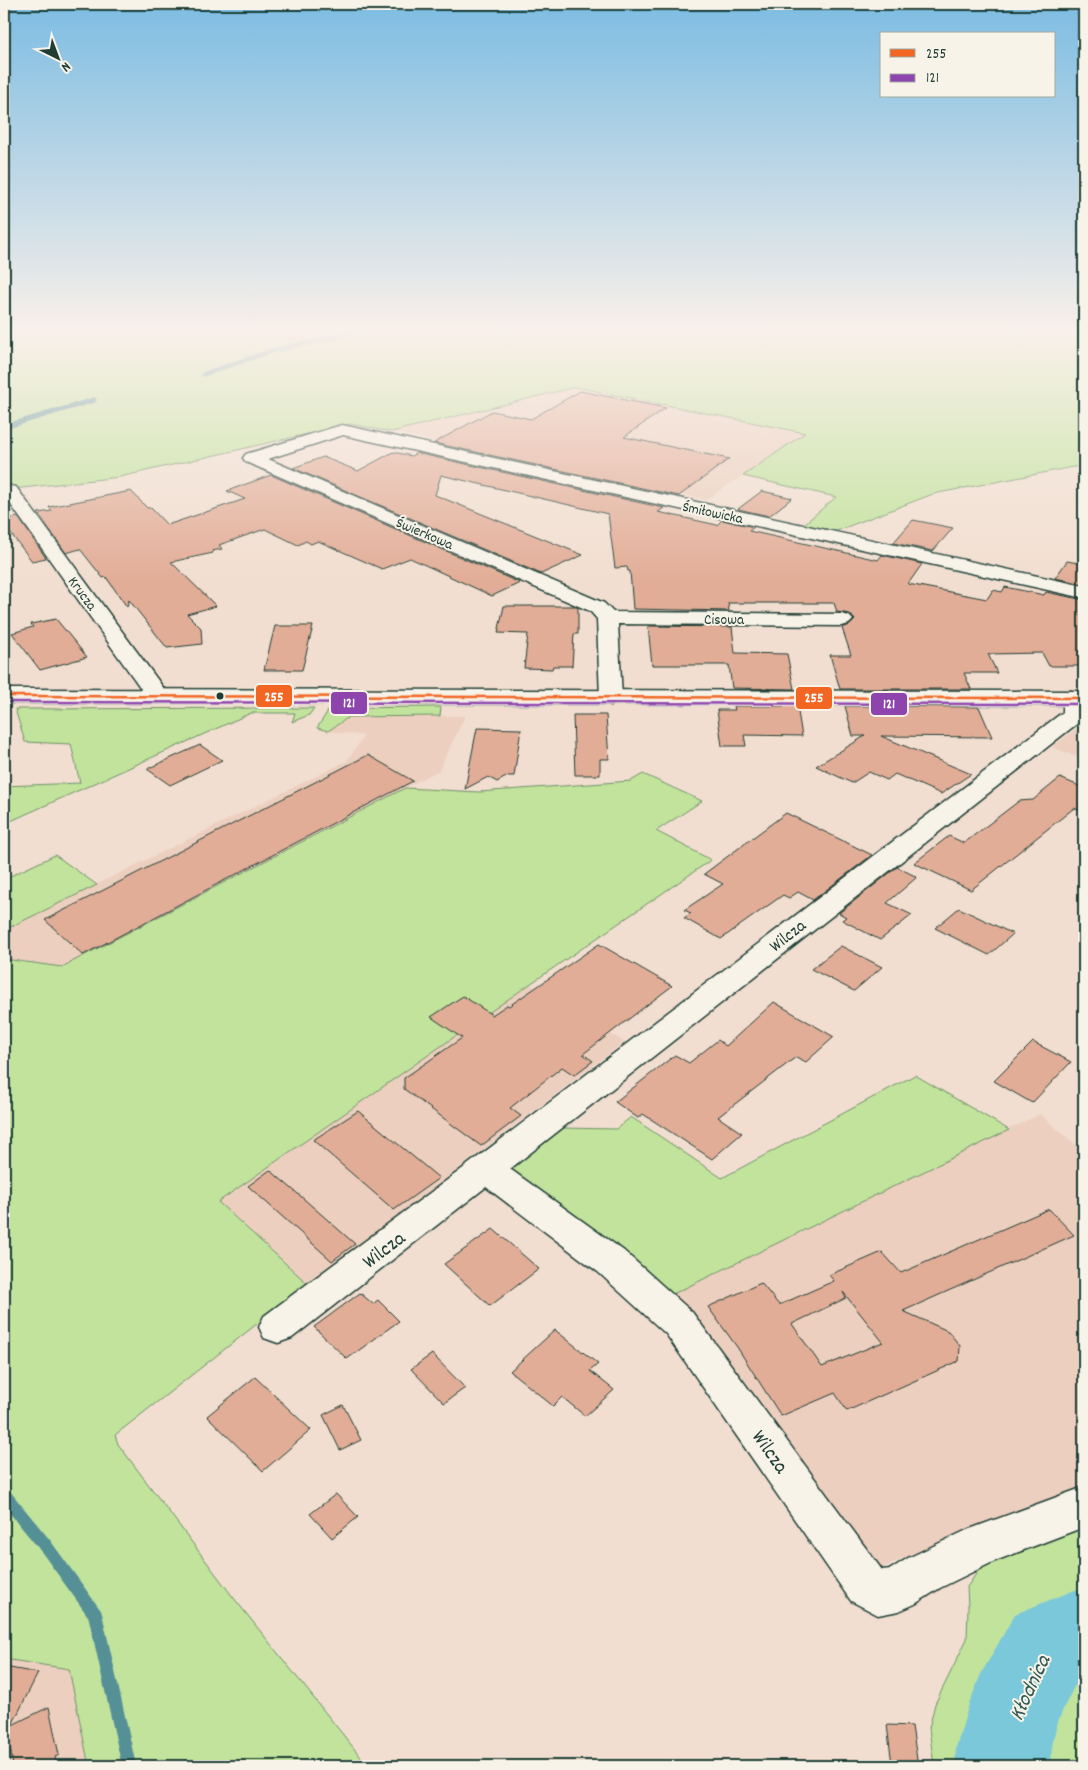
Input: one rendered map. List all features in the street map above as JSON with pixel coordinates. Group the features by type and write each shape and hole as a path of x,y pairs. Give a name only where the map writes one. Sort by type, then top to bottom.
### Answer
{"street":[{"name":"Śmiłowicka","path":"342,430 1084,592"},
{"name":"Świerkowa","path":"342,430 252,458 597,607 607,618"},
{"name":"Krucza","path":"10,491 157,695"},
{"name":"Cisowa","path":"607,618 842,620"},
{"path":"607,618 611,698"},
{"path":"4,696 1077,698"},
{"name":"Wilcza","path":"278,1327 487,1170 866,873 1075,714 1077,698"},
{"name":"Wilcza","path":"487,1170 653,1296 679,1322 867,1586 878,1593 899,1589 924,1573 982,1545 1084,1507"}],"shaded area":[{"path":"458,416 719,416 806,433 706,500 391,432"},
{"path":"465,716 439,770 405,788 62,967 4,959 4,930 347,761 364,736 328,731 349,717"},
{"path":"1084,723 1084,760 1052,747"},
{"path":"530,984 624,1042 308,1284 218,1202"},
{"path":"1040,1114 1084,1152 1084,1492 903,1558 871,1574 671,1295"},
{"path":"4,1659 69,1669 89,1766 4,1766"}],"green space":[{"path":"4,416 458,416 391,432 350,424 120,477 4,490"},
{"path":"718,416 1084,416 1084,465 933,494 836,531 804,524 836,497 743,476 805,433"},
{"path":"441,707 440,716 349,717 328,731 317,728 330,708"},
{"path":"314,708 309,715 292,722 295,713 251,713 4,824 4,786 80,783 71,744 25,742 15,709"},
{"path":"643,774 702,801 656,831 711,860 218,1202 308,1284 115,1435 118,1444 233,1597 368,1766 89,1766 69,1669 4,1659 4,959 62,967 405,788 479,792 631,781"},
{"path":"55,855 97,885 4,930 4,879"},
{"path":"915,1075 1009,1130 671,1295 512,1171 513,1165 562,1128 616,1129 631,1117 722,1178"},
{"path":"1084,1526 1084,1629 1054,1638 1043,1644 1040,1648 1020,1684 1009,1710 1001,1737 998,1766 934,1766 929,1728 935,1704 967,1639 967,1587 978,1571 996,1560"},
{"path":"1084,1639 1084,1766 1005,1766 1010,1735 1015,1721 1050,1650"}],"building":[{"path":"484,416 514,416 531,419 537,416 655,416 624,437 729,459 679,496 434,443"},
{"path":"393,452 412,456 416,453 664,508 658,512 717,525 722,520 754,527 749,531 878,560 882,555 922,564 908,584 987,599 993,590 1002,592 1005,587 1044,595 1046,592 1084,600 1084,666 1049,666 1042,653 988,654 997,673 964,673 971,689 840,689 830,655 851,655 842,628 850,625 855,620 850,614 837,612 834,603 728,603 729,611 633,609 630,571 628,571 627,567 615,568 608,514 441,475 435,495 583,555 541,574 293,468 323,457 358,471"},
{"path":"271,475 520,583 492,596 410,558 382,569 318,541 311,544 306,541 298,545 265,529 219,545 222,549 212,551 213,553 171,562 216,606 187,614 201,628 202,644 167,648 129,600 127,607 106,577 103,578 80,549 66,553 38,513 52,511 49,507 131,491 167,525 245,499 227,491"},
{"path":"762,491 792,498 769,516 738,509"},
{"path":"18,517 46,558 32,561 4,525 4,520"},
{"path":"913,520 953,528 933,551 893,543"},
{"path":"1067,561 1084,564 1084,584 1055,578"},
{"path":"504,606 574,606 578,608 578,634 574,634 572,666 553,666 552,669 524,668 528,634 498,633"},
{"path":"56,619 87,657 40,670 12,633 33,627 31,624"},
{"path":"275,626 313,626 302,670 264,670"},
{"path":"648,626 732,627 735,653 787,654 794,689 732,688 729,665 652,665"},
{"path":"734,706 797,706 802,736 744,735 746,746 722,746 717,710 735,710"},
{"path":"845,706 979,707 992,737 881,736 971,774 941,794 895,774 887,780 869,772 852,783 816,766 865,736 853,736"},
{"path":"573,715 606,715 609,759 600,759 600,775 575,775"},
{"path":"477,728 521,729 514,776 508,776 497,782 488,777 465,789"},
{"path":"200,745 222,760 170,785 147,769"},
{"path":"368,755 413,781 83,955 45,920"},
{"path":"1060,778 1084,788 1084,812 1074,808 971,890 914,863 949,836 964,843 1019,801 1033,800"},
{"path":"786,813 872,855 813,900 798,892 789,898 783,895 721,939 684,918 691,913 684,910 723,884 704,874"},
{"path":"897,867 917,877 887,903 912,915 880,940 842,920 846,917 839,913"},
{"path":"959,908 1013,934 989,955 935,928"},
{"path":"599,944 672,986 583,1054 593,1061 574,1075 562,1067 510,1108 521,1116 481,1146 404,1089 404,1078 462,1038 431,1017 463,996 492,1015 507,1005 509,1006"},
{"path":"841,946 882,967 854,991 811,969"},
{"path":"774,1002 834,1037 806,1062 796,1057 718,1117 742,1133 712,1159 643,1114 638,1118 615,1102 675,1055 689,1063 718,1040 726,1046"},
{"path":"1033,1042 1071,1062 1032,1103 994,1081"},
{"path":"358,1111 439,1178 394,1210 313,1140"},
{"path":"270,1170 355,1244 332,1261 248,1186"},
{"path":"1049,1209 1074,1235 903,1311 948,1331 960,1346 959,1361 847,1411 835,1393 781,1416 737,1347 708,1307 761,1283 779,1305 834,1281 829,1275 882,1252 901,1273","holes":["843,1292 883,1342 822,1367 792,1324 846,1298"]},
{"path":"493,1229 539,1269 490,1306 444,1264"},
{"path":"360,1293 373,1304 378,1300 399,1321 347,1359 314,1327"},
{"path":"555,1330 598,1364 590,1371 614,1390 585,1416 562,1397 553,1406 510,1371"},
{"path":"432,1354 465,1388 444,1403 411,1369"},
{"path":"255,1377 311,1430 263,1471 207,1416"},
{"path":"343,1405 361,1440 340,1450 323,1415"},
{"path":"336,1494 358,1517 332,1538 310,1514"},
{"path":"4,1667 38,1673 12,1725 49,1707 59,1755 55,1757 57,1766 13,1766 8,1734 4,1742"},
{"path":"887,1725 912,1726 918,1766 892,1764"}],"waterway":[{"path":"4,427 42,416"},
{"path":"4,1495 45,1545 95,1614 129,1766"},
{"name":"Kłodnica","path":"1003,1766 1003,1748 1014,1707 1047,1646 1075,1635 1084,1634"}],"transit line":[{"name":"255","path":"4,696 1084,698"},
{"name":"121","path":"4,702 1084,704"}]}
